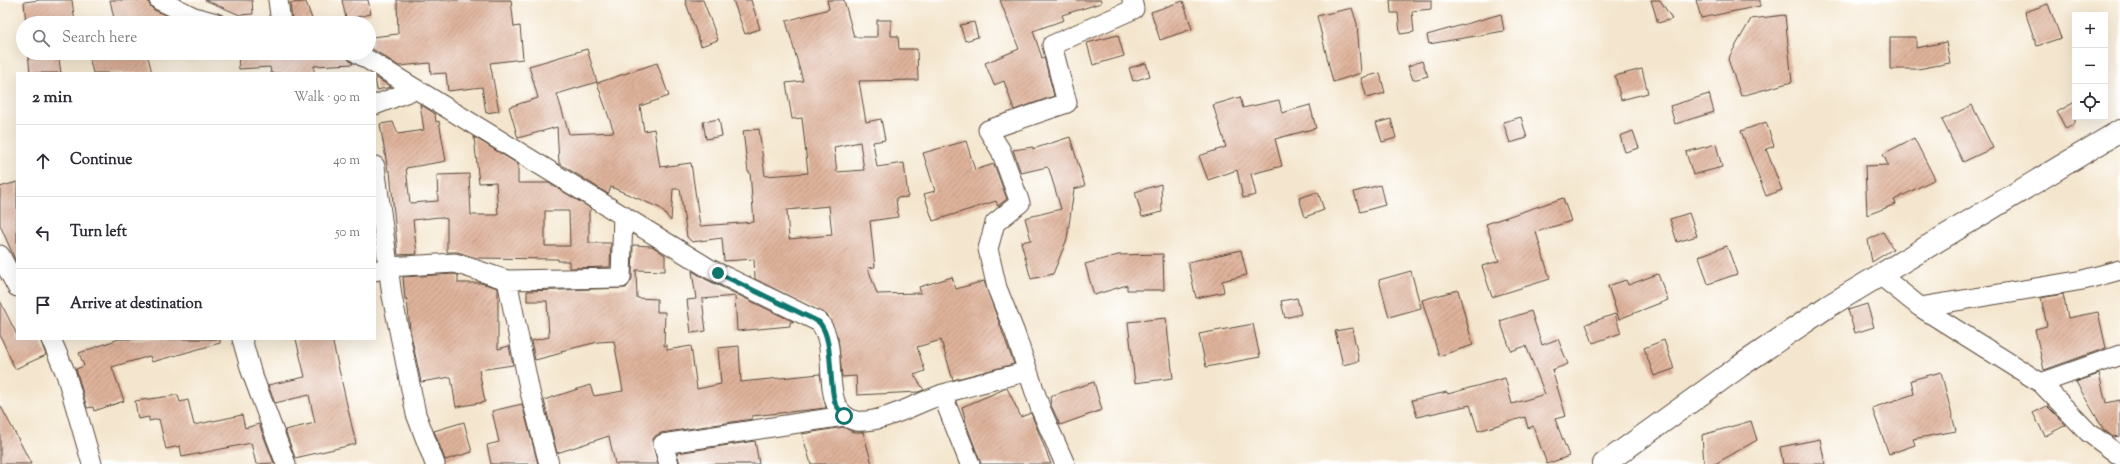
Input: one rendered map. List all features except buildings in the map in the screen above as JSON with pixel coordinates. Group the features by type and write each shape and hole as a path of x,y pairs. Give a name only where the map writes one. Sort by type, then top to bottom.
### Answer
{"street":[{"path":"159,0 192,16"},
{"path":"278,0 280,16"},
{"path":"1065,464 1041,410 997,288 988,249 994,223 1020,203 1001,151 988,130 1067,103 1052,45 1134,9 1132,0"},
{"path":"368,60 710,268 819,322 824,327 827,337 829,368 836,403 844,416"},
{"path":"376,104 416,89"},
{"path":"1604,464 1746,361 1826,307 2120,131"},
{"path":"376,181 382,269 392,296 416,414 435,464"},
{"path":"382,269 455,263 508,280 621,278 623,215"},
{"path":"0,256 16,285"},
{"path":"1920,307 2083,280 2120,270"},
{"path":"1880,275 1920,307 2041,383 2088,432 2112,443 2120,456"},
{"path":"508,280 530,392 549,464"},
{"path":"51,340 66,374 92,464"},
{"path":"242,340 251,371 286,464"},
{"path":"2041,383 2120,355"},
{"path":"668,464 663,444 844,416 856,420 880,418 942,394 1028,371"},
{"path":"942,394 970,464"}],"route":[{"path":"718,273 778,301 819,322 824,327 827,337 829,368 836,403 844,416"}]}
